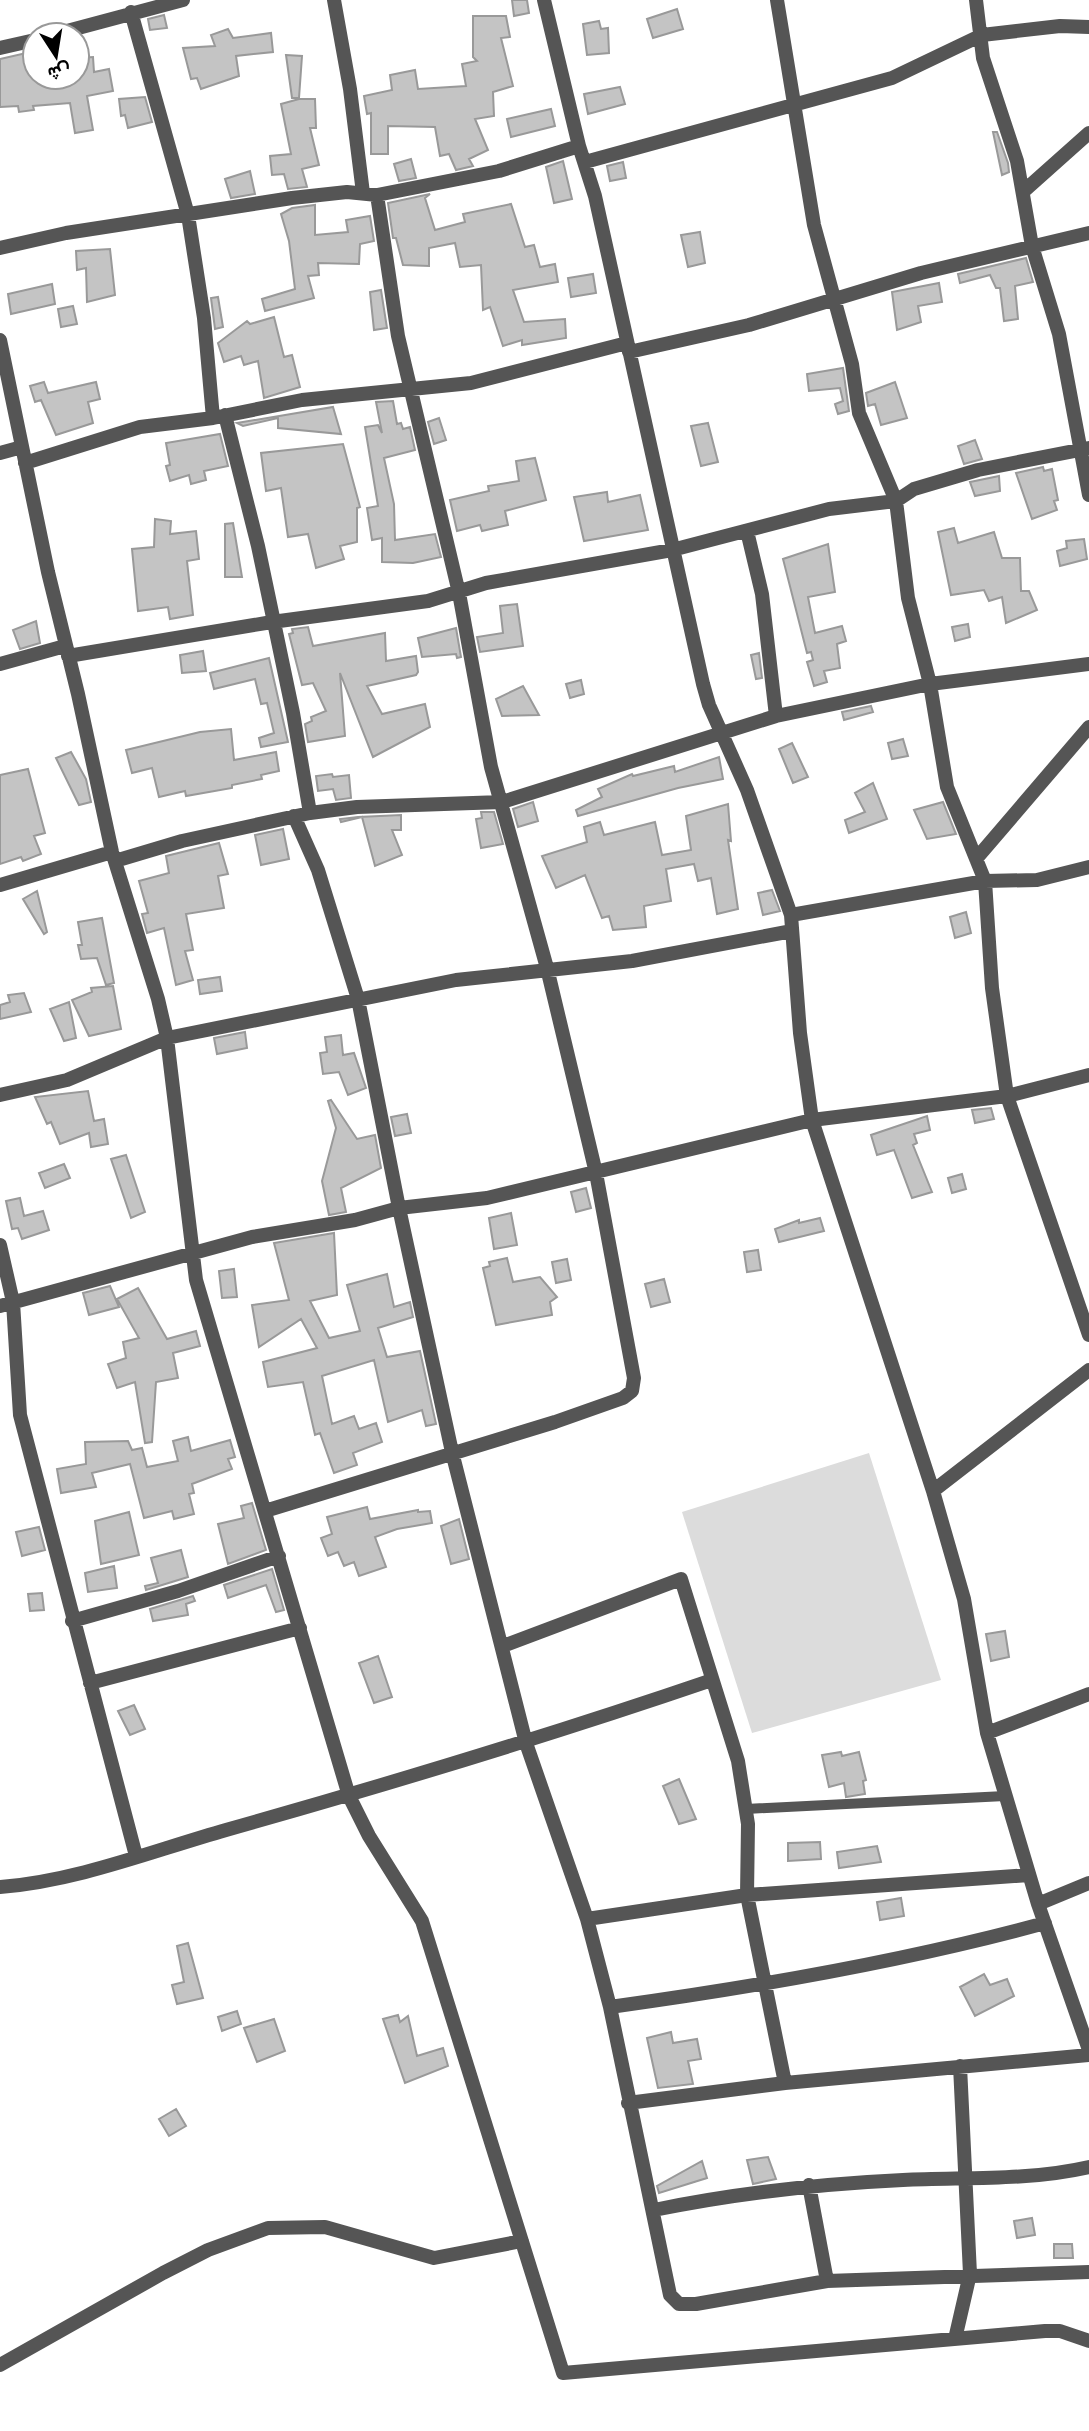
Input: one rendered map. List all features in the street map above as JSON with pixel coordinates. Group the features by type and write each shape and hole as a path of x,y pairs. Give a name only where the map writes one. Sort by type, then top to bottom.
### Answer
{"street":[{"path":"91,22 136,7 183,0"},
{"path":"265,1511 555,1422 623,1398 632,1391 634,1378 596,1173 548,968 491,767 459,593 398,337 334,0"},
{"path":"544,0 585,162 703,684 721,733 747,790 791,915 811,1121 933,1491 964,1599 987,1733 1038,1904 1089,2050 628,2103"},
{"path":"777,0 814,225 852,364 859,413 896,501 908,598 930,684 947,787 985,881 992,988 1007,1096 1089,1335"},
{"path":"976,0 983,58 1025,190 1032,246 1059,334 1084,449 1089,495"},
{"path":"136,7 188,215 219,416 258,547 293,713 310,813"},
{"path":"585,162 892,78 982,35 1060,26 1089,27"},
{"path":"0,48 21,43"},
{"path":"1025,190 1089,133"},
{"path":"0,248 66,233 306,197 370,194 499,171 579,146"},
{"path":"25,463 140,427 219,416 302,400 409,387 471,383 628,347 749,325 921,272 1089,233"},
{"path":"0,340 113,857 158,999 167,1038 195,1280 349,1796 369,1836 422,1921 564,2373 1060,2331 1089,2340"},
{"path":"0,453 22,447"},
{"path":"0,664 66,651 428,601 486,583 672,550 829,509 896,501 914,489 978,470 1084,449"},
{"path":"747,531 762,594 776,716"},
{"path":"0,885 310,813 357,807 502,802 776,716 930,684 1089,664"},
{"path":"975,859 1089,727"},
{"path":"294,816 318,870 358,999 399,1209 452,1452 526,1743 587,1919 610,2007 670,2295 679,2304 696,2304 827,2281 1089,2272"},
{"path":"791,915 985,881 1037,880 1089,867"},
{"path":"0,1095 67,1080 167,1038 456,979 632,961 792,931"},
{"path":"6,1304 252,1237 355,1220 399,1209 487,1198 811,1121 1007,1096 1089,1075"},
{"path":"0,1245 20,1415 72,1621 136,1856"},
{"path":"933,1491 1089,1370"},
{"path":"72,1621 178,1591 279,1556"},
{"path":"503,1646 681,1579 738,1761 746,1809 747,1895 763,1985 785,2083"},
{"path":"90,1683 300,1628"},
{"path":"0,1887 37,1884 349,1796 526,1743 712,1680"},
{"path":"987,1733 1089,1694"},
{"path":"587,1919 747,1895 1029,1875"},
{"path":"1038,1904 1089,1883"},
{"path":"610,2007 763,1985 957,1947 1045,1923"},
{"path":"956,2339 970,2274 963,2179 960,2066"},
{"path":"653,2210 760,2190 809,2185 1030,2176 1089,2166"},
{"path":"809,2185 827,2281"},
{"path":"2,2359 208,2250 268,2228 325,2227 434,2258 522,2241"}],"lane":[{"path":"746,1809 1006,1796"}],"shaded area":[{"path":"869,1453 941,1680 752,1733 682,1512"}],"building":[{"path":"512,0 527,0 529,13 514,16"},
{"path":"677,9 683,29 653,38 647,19"},
{"path":"164,15 167,28 150,30 148,19"},
{"path":"473,16 506,16 510,37 501,38 513,86 493,92 494,116 475,119 488,150 469,159 473,166 456,170 449,154 440,156 435,127 388,126 388,154 371,154 371,113 367,114 364,96 392,90 390,75 415,70 418,89 466,86 462,64 477,61 473,57"},
{"path":"599,21 601,29 608,28 609,53 587,55 583,24"},
{"path":"228,29 233,38 271,33 273,52 236,56 239,76 201,89 197,78 191,79 183,48 215,46 211,35"},
{"path":"21,54 21,91 91,91 93,57 94,72 109,69 113,91 87,96 93,130 75,133 70,103 33,106 34,110 19,112 18,106 0,107 0,59"},
{"path":"286,55 302,56 299,98 292,98"},
{"path":"620,87 625,104 588,114 584,94"},
{"path":"145,97 152,122 128,128 125,115 121,116 119,99"},
{"path":"299,99 315,99 316,128 310,128 319,165 302,169 307,187 288,189 284,174 272,175 270,156 291,154 281,104"},
{"path":"551,109 555,126 511,137 507,119"},
{"path":"993,132 997,132 1008,163 1009,172 1002,175"},
{"path":"411,159 416,178 399,181 394,164"},
{"path":"563,161 572,199 554,203 546,167"},
{"path":"623,162 626,178 610,181 607,166"},
{"path":"250,171 255,194 231,198 225,179"},
{"path":"430,194 425,198 435,230 465,222 463,214 511,204 525,247 534,245 540,267 555,264 558,282 513,290 524,322 565,319 566,338 522,345 522,340 503,346 490,307 483,310 481,265 460,267 455,243 429,248 429,266 403,265 396,238 393,238 388,203"},
{"path":"315,205 315,235 348,232 346,220 370,216 374,241 360,244 359,264 318,263 319,275 308,276 314,298 265,311 262,299 295,289 289,241 281,214 292,208"},
{"path":"700,232 705,263 688,267 681,235"},
{"path":"110,249 115,295 87,302 86,268 77,270 76,251"},
{"path":"1026,258 1033,282 1015,286 1018,319 1004,321 1000,288 996,288 990,275 960,283 958,274"},
{"path":"593,274 596,293 571,297 568,278"},
{"path":"939,283 942,302 918,306 921,322 897,330 892,292"},
{"path":"52,284 55,304 11,314 8,294"},
{"path":"381,290 387,328 374,330 370,292"},
{"path":"218,297 223,327 215,329 211,298"},
{"path":"73,306 77,324 61,327 58,309"},
{"path":"274,317 284,357 292,355 300,387 264,398 258,361 244,365 241,356 224,362 218,343 247,321 250,324"},
{"path":"843,368 849,411 838,414 835,404 843,401 840,388 809,391 807,374"},
{"path":"44,382 48,393 96,382 100,399 88,402 93,423 56,435 41,400 35,402 30,386"},
{"path":"895,382 907,418 881,425 875,404 868,406 866,393"},
{"path":"393,401 397,424 401,423 403,429 410,427 415,450 384,458 394,504 395,540 435,534 441,557 413,563 382,562 382,538 372,540 367,508 378,506 365,427 378,425 382,433 376,402"},
{"path":"333,407 341,434 278,428 278,418 243,426 237,423"},
{"path":"439,418 446,440 434,444 428,422"},
{"path":"708,423 718,462 701,466 691,426"},
{"path":"220,434 228,466 204,471 206,480 191,484 189,475 170,481 166,466 170,465 166,443"},
{"path":"975,440 982,459 964,464 958,446"},
{"path":"343,444 360,507 357,508 357,542 340,546 344,559 316,568 308,534 288,537 281,488 266,491 261,453"},
{"path":"535,458 546,500 505,511 508,525 482,531 480,525 457,531 450,500 489,491 488,486 519,481 516,461"},
{"path":"1043,467 1044,471 1052,469 1058,500 1054,501 1057,510 1032,519 1016,473"},
{"path":"999,476 1000,491 975,496 970,482"},
{"path":"607,492 608,502 640,495 648,530 584,541 574,497"},
{"path":"155,519 171,521 170,534 196,531 199,559 187,561 193,615 170,619 168,607 138,611 132,549 154,547"},
{"path":"233,523 242,577 225,577 225,524"},
{"path":"954,528 958,543 994,532 1002,558 1020,558 1021,591 1029,591 1037,610 1006,623 1002,597 989,601 984,590 951,595 938,532"},
{"path":"1084,539 1087,559 1060,566 1057,551 1067,548 1066,541"},
{"path":"828,544 835,592 808,597 815,633 842,626 846,641 837,644 840,668 824,671 827,682 814,686 807,662 813,660 811,652 807,653 783,559"},
{"path":"517,604 523,646 480,652 477,637 503,633 500,606"},
{"path":"36,621 40,643 20,649 13,630"},
{"path":"968,624 970,637 955,641 952,627"},
{"path":"308,627 313,646 385,633 386,661 416,656 416,675 367,686 382,714 425,704 430,727 373,757 340,673 345,736 308,742 305,724 312,721 311,717 326,711 313,683 302,685 289,634 293,633 292,629"},
{"path":"456,628 461,657 457,658 456,654 422,657 418,638"},
{"path":"203,651 206,671 182,673 180,655"},
{"path":"759,653 762,678 756,679 751,655"},
{"path":"269,658 288,742 261,747 259,738 274,733 267,703 261,704 255,679 214,689 210,673"},
{"path":"581,680 584,694 570,698 566,684"},
{"path":"523,686 539,715 502,716 496,699"},
{"path":"871,706 873,712 844,720 842,712"},
{"path":"231,729 234,760 276,752 279,771 261,775 262,779 232,785 232,788 186,796 185,791 159,797 152,768 132,773 126,750 200,732"},
{"path":"903,739 908,756 892,759 888,743"},
{"path":"792,743 808,777 793,783 779,749"},
{"path":"71,752 86,779 91,802 79,805 56,758"},
{"path":"719,757 723,779 678,788 578,816 576,810 602,797 598,789 632,774 633,776 674,766 675,772"},
{"path":"28,769 45,833 34,836 41,854 23,861 21,857 0,864 0,775"},
{"path":"332,774 333,777 349,775 351,798 336,800 333,789 318,791 316,776"},
{"path":"873,783 887,819 849,833 845,820 865,812 855,793"},
{"path":"533,802 538,821 518,827 513,809"},
{"path":"943,802 956,834 927,839 914,810"},
{"path":"728,804 731,841 728,840 738,909 717,914 711,878 698,881 694,864 666,869 671,901 644,906 646,927 613,930 609,916 602,918 585,875 556,888 542,856 587,842 584,827 600,822 604,835 655,822 662,855 691,850 686,816"},
{"path":"481,812 494,812 503,844 481,848 476,819 482,818"},
{"path":"401,815 401,830 392,830 402,855 375,866 362,817 341,822 340,819 358,817"},
{"path":"283,829 289,859 261,865 255,835"},
{"path":"219,843 228,874 218,876 224,908 186,914 193,950 185,951 193,980 176,985 164,928 147,933 142,914 148,913 139,881 169,873 166,856"},
{"path":"772,890 780,911 763,915 758,893"},
{"path":"37,891 47,932 44,934 23,899"},
{"path":"966,912 971,933 955,938 950,917"},
{"path":"102,918 114,983 106,985 97,958 81,959 78,945 82,945 78,922"},
{"path":"220,977 222,991 200,994 198,980"},
{"path":"113,986 121,1029 89,1036 72,1000 92,992 91,988"},
{"path":"24,993 31,1012 0,1019 0,1005 10,1002 8,995"},
{"path":"69,1002 76,1038 64,1041 50,1009"},
{"path":"245,1032 247,1048 217,1054 214,1038"},
{"path":"341,1035 343,1055 354,1053 366,1088 348,1095 339,1072 323,1074 320,1053 327,1052 325,1037"},
{"path":"88,1091 94,1121 104,1119 108,1144 91,1147 89,1133 60,1144 51,1122 47,1124 35,1097"},
{"path":"331,1100 357,1139 375,1135 381,1168 341,1188 346,1212 329,1215 322,1181 336,1128 328,1101"},
{"path":"991,1108 994,1119 975,1123 972,1110"},
{"path":"407,1114 411,1133 395,1136 391,1117"},
{"path":"927,1116 930,1130 914,1134 917,1143 913,1145 932,1192 912,1198 894,1150 877,1155 871,1135"},
{"path":"126,1155 145,1212 131,1218 111,1159"},
{"path":"64,1164 70,1178 45,1188 39,1173"},
{"path":"962,1174 966,1189 952,1193 948,1178"},
{"path":"586,1188 591,1208 576,1212 571,1192"},
{"path":"20,1198 24,1216 43,1211 49,1230 22,1239 18,1228 12,1229 6,1201"},
{"path":"511,1213 517,1245 494,1249 489,1218"},
{"path":"820,1218 824,1231 779,1242 775,1229 799,1220 799,1223"},
{"path":"334,1233 337,1295 310,1301 329,1338 360,1331 347,1285 387,1274 394,1307 410,1302 413,1317 378,1328 387,1357 420,1351 436,1424 426,1426 422,1410 388,1422 374,1360 322,1376 332,1424 354,1416 359,1429 376,1423 382,1442 353,1453 357,1465 334,1473 320,1433 315,1435 303,1382 268,1387 263,1362 317,1348 301,1319 259,1347 252,1305 289,1300 274,1243"},
{"path":"758,1250 761,1270 747,1272 744,1252"},
{"path":"507,1258 513,1282 540,1277 557,1297 550,1302 552,1315 496,1325 483,1268 490,1266 489,1262"},
{"path":"567,1259 571,1280 556,1283 552,1262"},
{"path":"234,1269 237,1297 222,1298 219,1271"},
{"path":"664,1279 670,1302 651,1307 645,1284"},
{"path":"110,1286 119,1307 89,1315 83,1293"},
{"path":"138,1288 167,1339 196,1331 200,1346 173,1353 178,1378 156,1382 152,1442 145,1443 135,1382 117,1388 108,1364 126,1358 123,1342 139,1338 117,1299"},
{"path":"188,1437 191,1451 230,1440 235,1457 228,1459 232,1469 192,1484 194,1493 189,1494 194,1514 174,1519 172,1511 144,1518 130,1464 92,1473 96,1487 61,1493 57,1469 86,1464 85,1442 128,1441 132,1450 142,1448 147,1467 178,1461 173,1441"},
{"path":"252,1503 266,1550 228,1564 218,1524 244,1518 241,1506"},
{"path":"367,1507 370,1519 418,1510 430,1511 432,1523 397,1529 375,1537 386,1567 359,1576 354,1562 344,1566 338,1552 328,1556 321,1538 332,1534 327,1517"},
{"path":"129,1512 139,1555 101,1564 95,1521"},
{"path":"459,1519 469,1559 451,1564 441,1526"},
{"path":"39,1527 45,1550 22,1556 16,1532"},
{"path":"181,1550 188,1577 146,1590 145,1586 158,1583 151,1558"},
{"path":"114,1566 117,1588 88,1592 85,1573"},
{"path":"272,1569 284,1610 276,1612 266,1585 228,1598 224,1585"},
{"path":"42,1593 44,1610 30,1611 28,1594"},
{"path":"193,1596 195,1601 186,1604 188,1615 153,1621 150,1609"},
{"path":"1005,1631 1009,1657 991,1661 986,1634"},
{"path":"378,1656 392,1697 374,1703 359,1663"},
{"path":"134,1705 145,1729 130,1735 118,1711"},
{"path":"841,1752 842,1756 859,1752 866,1780 863,1781 865,1794 846,1797 844,1783 829,1787 822,1755"},
{"path":"679,1779 696,1819 679,1824 663,1786"},
{"path":"820,1842 821,1859 788,1861 788,1843"},
{"path":"877,1846 881,1862 839,1868 837,1852"},
{"path":"901,1898 904,1916 880,1920 877,1902"},
{"path":"188,1943 203,1998 177,2004 172,1985 184,1982 177,1946"},
{"path":"984,1974 990,1985 1007,1979 1014,1996 975,2016 960,1987"},
{"path":"237,2011 241,2024 222,2031 218,2017"},
{"path":"398,2015 400,2022 408,2016 417,2056 443,2048 448,2066 405,2083 383,2019"},
{"path":"274,2019 285,2051 257,2062 244,2028"},
{"path":"671,2032 673,2043 697,2039 701,2059 688,2061 693,2084 658,2088 647,2038"},
{"path":"176,2109 186,2126 169,2136 159,2119"},
{"path":"768,2157 776,2179 753,2184 747,2160"},
{"path":"702,2161 707,2178 659,2193 657,2186"},
{"path":"1032,2218 1035,2235 1017,2238 1014,2221"},
{"path":"1054,2244 1072,2244 1073,2258 1054,2258"}]}
